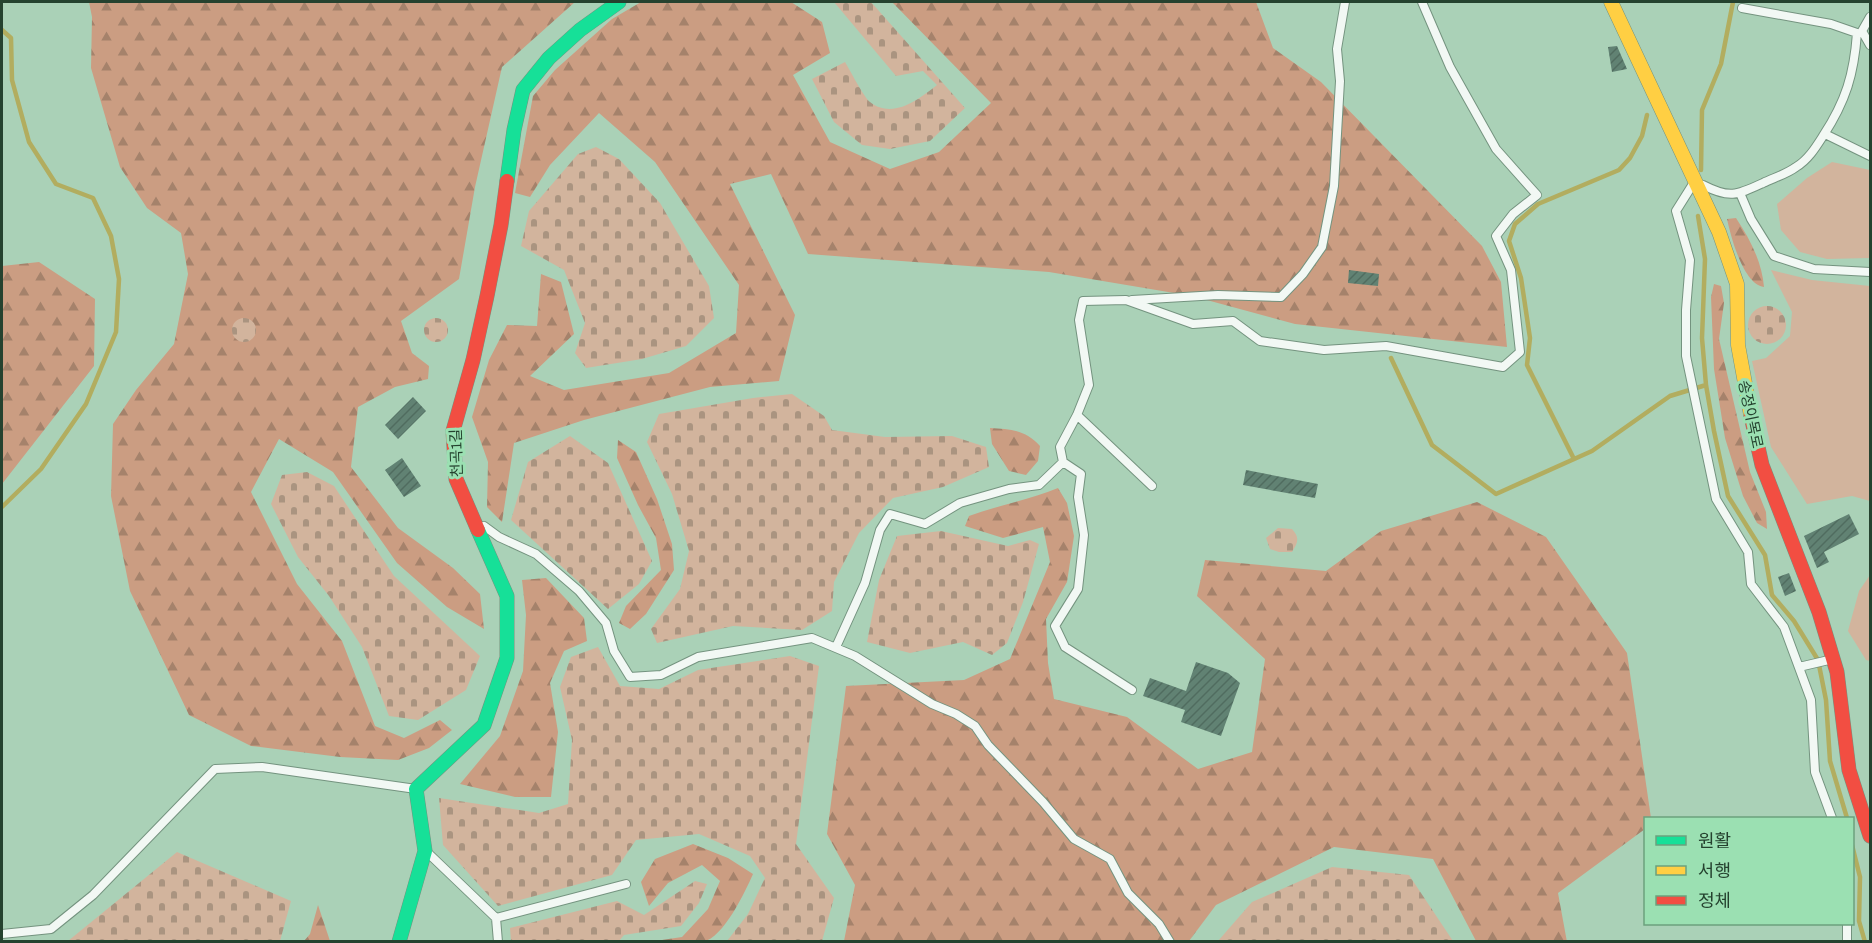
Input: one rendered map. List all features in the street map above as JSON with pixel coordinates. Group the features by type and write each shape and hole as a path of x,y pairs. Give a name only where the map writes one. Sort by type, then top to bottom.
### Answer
{"street":[{"name":"천곡1길","path":"416,789 484,725 507,658 507,596 471,518 456,479 453,431 473,360 487,296 501,225 514,130 523,90 549,58 580,30 619,2"},
{"name":"송정이목로","path":"1611,2 1719,232 1737,285 1738,345 1762,465 1819,612 1837,672 1849,770 1870,836"},
{"path":"399,942 425,850 416,789"}],"lane":[{"path":"1132,690 1065,647 1055,626 1078,589 1084,535 1078,497 1081,474 1063,462 1060,447 1089,386 1078,320 1083,301 1218,295 1281,297 1304,274 1322,247 1334,186 1340,81 1337,50 1346,2"},
{"path":"1126,300 1193,324 1233,321 1260,341 1324,350 1386,346 1503,367 1520,352 1511,270 1496,237 1513,214 1537,195 1496,149 1450,67 1422,2"},
{"path":"1742,8 1831,24 1857,33 1855,56 1839,111 1814,150 1797,167 1740,193 1719,194 1695,181 1676,211 1690,260 1686,310 1686,356 1716,499 1748,552 1751,584 1784,627 1811,700 1815,772 1831,817"},
{"path":"1855,56 1870,46 1862,31 1870,17"},
{"path":"1825,134 1870,156"},
{"path":"1740,193 1751,219 1774,256 1814,269 1870,272"},
{"path":"1077,415 1152,486"},
{"path":"836,647 865,583 880,530 890,514 925,524 960,503 1009,489 1039,485 1063,462"},
{"path":"471,518 499,537 536,554 579,591 606,623 614,651 630,677 661,675 698,657 812,638 855,656 932,704 956,714 975,726 988,745 1043,802 1074,839 1110,860 1128,893 1159,924 1170,942"},
{"path":"1799,667 1833,659"},
{"path":"2,934 51,929 93,895 215,769 262,767 416,789"},
{"path":"425,850 496,918 498,942"},
{"path":"496,918 626,884"},
{"path":"1847,925 1847,942"}],"green space":[{"path":"89,2 575,2 502,67 475,187 459,279 401,321 412,353 429,366 428,379 395,387 358,407 351,467 398,528 453,568 480,594 484,629 447,607 397,563 333,472 279,439 251,492 297,584 342,641 375,726 404,738 440,720 452,730 429,748 398,760 340,757 251,746 189,715 130,591 111,496 113,424 136,390 174,344 188,274 181,233 147,208 120,167 91,68 92,17"},
{"path":"641,2 791,2 822,22 830,53 793,75 830,142 890,169 939,152 991,103 892,2 1256,2 1273,48 1321,82 1482,246 1501,282 1507,347 1295,324 1192,296 1049,272 808,254 771,174 730,184 795,315 779,381 710,387 584,420 514,443 502,522 487,507 488,462 472,417 489,360 507,325 537,326 541,274 561,282 574,334 530,376 564,390 669,373 736,333 739,285 655,162 599,113 550,165 530,197 515,193 533,96 555,70 612,19"},
{"path":"834,2 871,2 965,108 930,141 890,149 862,145 834,122 812,79 845,62 867,99 879,107 888,109 905,106 937,85 923,71 896,76"},
{"path":"596,147 619,159 660,203 709,286 714,318 686,346 642,359 586,368 575,353 585,323 564,270 521,246 529,211 578,154"},
{"path":"1832,162 1870,170 1870,258 1827,259 1800,252 1781,230 1777,204 1807,178"},
{"path":"1736,218 1754,251 1761,269 1764,287 1750,278 1739,259 1727,219"},
{"path":"39,262 95,299 94,366 2,484 2,266"},
{"path":"1771,270 1812,280 1870,286 1870,501 1852,496 1807,504 1771,447 1752,361 1766,358 1790,336 1792,312"},
{"path":"1714,284 1721,286 1724,303 1719,339 1750,472 1766,512 1767,529 1757,523 1743,496 1725,438 1714,369 1711,297"},
{"path":"1767,306 1774,307 1780,312 1785,318 1785,332 1780,338 1774,343 1767,344 1760,343 1754,338 1749,332 1748,325 1749,318 1754,312 1760,307"},
{"path":"244,318 253,321 256,330 253,339 244,342 235,339 232,330 235,321"},
{"path":"436,318 445,321 448,330 445,339 436,342 427,339 424,330 427,321"},
{"path":"792,394 824,416 832,430 885,437 952,436 986,447 989,467 943,487 893,498 859,533 834,582 832,611 802,630 733,626 657,643 651,629 680,589 689,551 672,494 647,442 659,414 753,398"},
{"path":"990,428 1023,434 1040,446 1038,461 1026,475 1009,471 992,444"},
{"path":"570,436 608,463 652,561 639,584 608,609 511,520 528,462"},
{"path":"618,440 636,452 657,499 672,544 674,570 646,614 630,629 619,623 626,606 661,570 656,538 617,458"},
{"path":"307,472 334,486 394,576 480,656 466,690 418,720 389,716 362,647 329,596 298,557 271,504 282,475"},
{"path":"1058,488 1067,503 1074,536 1067,582 1046,619 1048,663 1054,699 1127,717 1198,769 1252,752 1265,659 1197,596 1205,560 1326,571 1381,531 1477,502 1546,537 1627,653 1651,817 1644,817 1644,830 1558,893 1567,942 1476,941 1433,859 1334,847 1216,905 1189,941 844,941 855,885 827,834 846,686 964,680 1010,659 1050,562 1043,527 1003,538 965,526 969,516"},
{"path":"1278,528 1292,529 1296,535 1297,543 1292,552 1270,549 1266,538"},
{"path":"941,531 1008,546 1030,540 1039,544 1023,602 1007,643 992,655 963,642 910,653 867,642 879,580 897,536"},
{"path":"1870,575 1870,661 1866,660 1848,631 1859,591"},
{"path":"546,578 584,618 587,641 564,651 550,683 558,732 551,797 515,797 460,784 500,736 523,671 526,615 522,580"},
{"path":"598,647 620,686 659,689 698,670 790,656 819,666 796,844 834,898 822,941 727,941 748,914 765,878 750,856 699,834 636,840 612,875 498,906 443,845 439,798 539,813 568,804 572,740 560,687 571,657"},
{"path":"693,844 728,858 753,874 733,913 719,932 711,938 703,942 655,941 682,937 708,909 720,881 702,865 668,883 649,906 641,882 655,859"},
{"path":"177,852 291,901 280,941 68,941"},
{"path":"1332,867 1409,875 1453,941 1218,941 1252,902"},
{"path":"695,881 707,884 699,903 681,926 624,935 619,941 511,941 510,928 617,901 644,915"},
{"path":"318,905 330,941 304,941 310,934"}],"building":[{"path":"1617,46 1627,69 1612,72 1608,47"},
{"path":"1349,270 1379,274 1378,286 1348,283"},
{"path":"413,397 426,411 398,439 385,425"},
{"path":"402,458 421,486 404,497 385,470"},
{"path":"1246,470 1318,484 1315,498 1243,485"},
{"path":"1849,514 1859,534 1824,552 1829,562 1817,568 1804,536"},
{"path":"1789,573 1796,591 1785,596 1778,577"},
{"path":"1196,662 1228,673 1240,683 1221,736 1181,722 1185,710 1143,696 1150,678 1186,691"}],"waterway":[{"path":"1701,170 1702,110 1721,64 1733,2"},
{"path":"2,30 11,38 12,80 29,142 56,184 93,198 111,236 119,279 116,332 86,404 41,469 2,507"},
{"path":"1574,459 1527,365 1530,338 1521,278 1509,241 1515,224 1538,204 1619,170 1630,158 1642,136 1647,115"},
{"path":"1698,216 1705,259 1702,338 1706,385 1728,496 1765,555 1772,595 1794,621 1818,660 1826,700 1830,761 1847,817"},
{"path":"1391,358 1432,445 1496,494 1592,451 1670,396 1706,385"},
{"path":"1854,853 1860,877 1859,921 1865,942"}],"traffic: fast":[{"path":"507,181 514,130 523,90 549,58 580,30 619,2"},
{"path":"399,942 425,851 416,789 484,725 507,658 507,596 478,530"}],"traffic: slow":[{"path":"1611,2 1719,232 1737,284 1738,345 1751,416"}],"traffic: jam":[{"path":"478,530 456,479 453,431 473,360 487,296 507,181"},
{"path":"1751,416 1762,465 1819,612 1837,672 1849,770 1870,836"}]}
